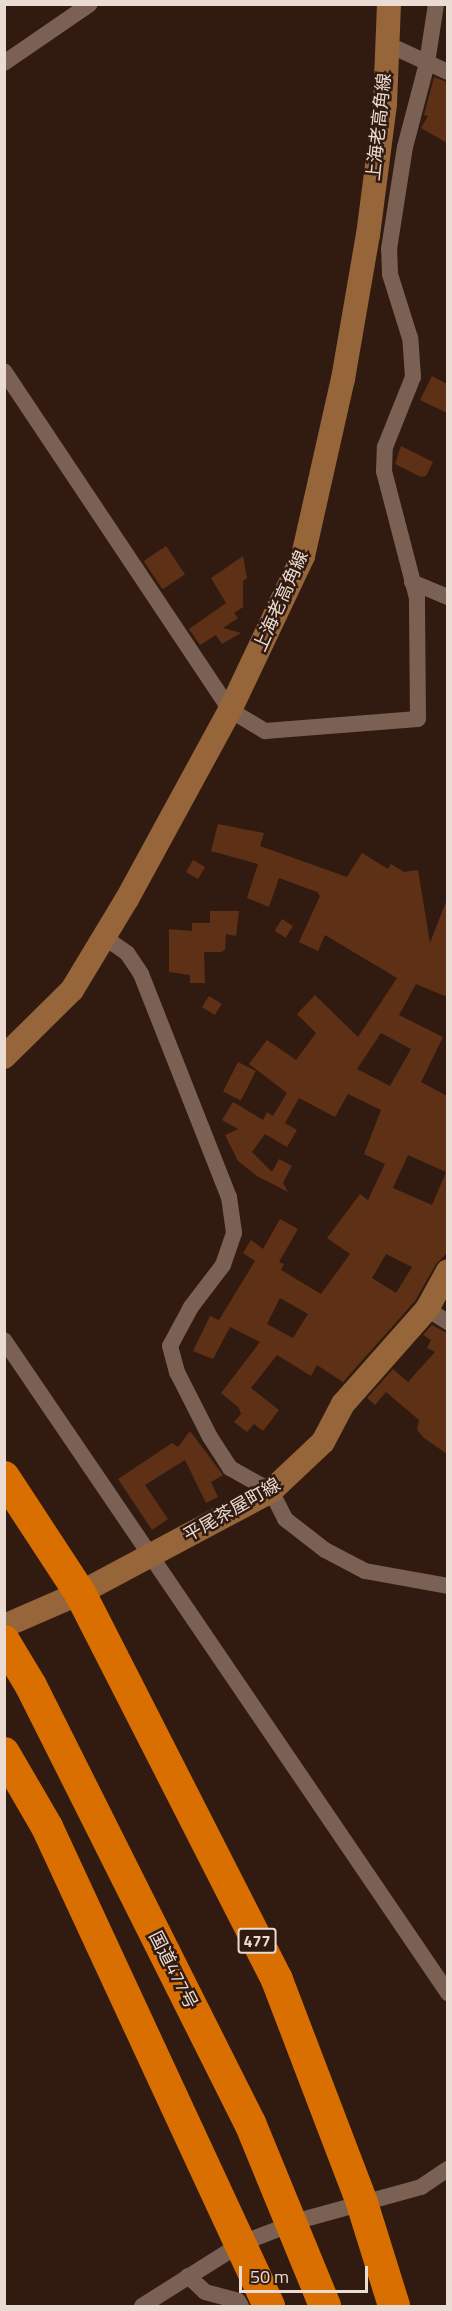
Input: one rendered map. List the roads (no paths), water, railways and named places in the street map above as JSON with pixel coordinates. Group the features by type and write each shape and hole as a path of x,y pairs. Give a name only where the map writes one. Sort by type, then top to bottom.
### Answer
{"highway":[{"name":"477","path":"4,1477 80,1593 277,1980 362,2203 394,2307"},
{"name":"国道477号","path":"4,1641 31,1686 250,2123 325,2307"},
{"path":"4,1753 47,1827 242,2243 269,2307"}],"main road":[{"name":"上海老高角線","path":"4,1058 72,990 104,937 167,831 230,711 303,556 314,513 368,235 385,104 389,4"},
{"name":"平尾茶屋町線","path":"4,1626 80,1593 271,1491 323,1442 343,1404 437,1315 447,1271"}],"street":[{"path":"4,63 90,4"},
{"path":"4,371 230,711 265,731 418,719 417,598 384,471 385,447 413,377 410,338 390,274 389,249 405,147 428,63 436,4"},
{"path":"387,44 447,72"},
{"path":"412,582 447,597"},
{"path":"104,937 127,953 141,974 229,1197 234,1233 223,1265 191,1306 170,1346 177,1372 230,1468 271,1491 285,1519 325,1551 365,1571 447,1586"},
{"path":"4,1340 447,1993"},
{"path":"142,2307 242,2243 362,2203 421,2187 447,2169"},
{"path":"188,2276 205,2292 238,2301 241,2307"}]}
